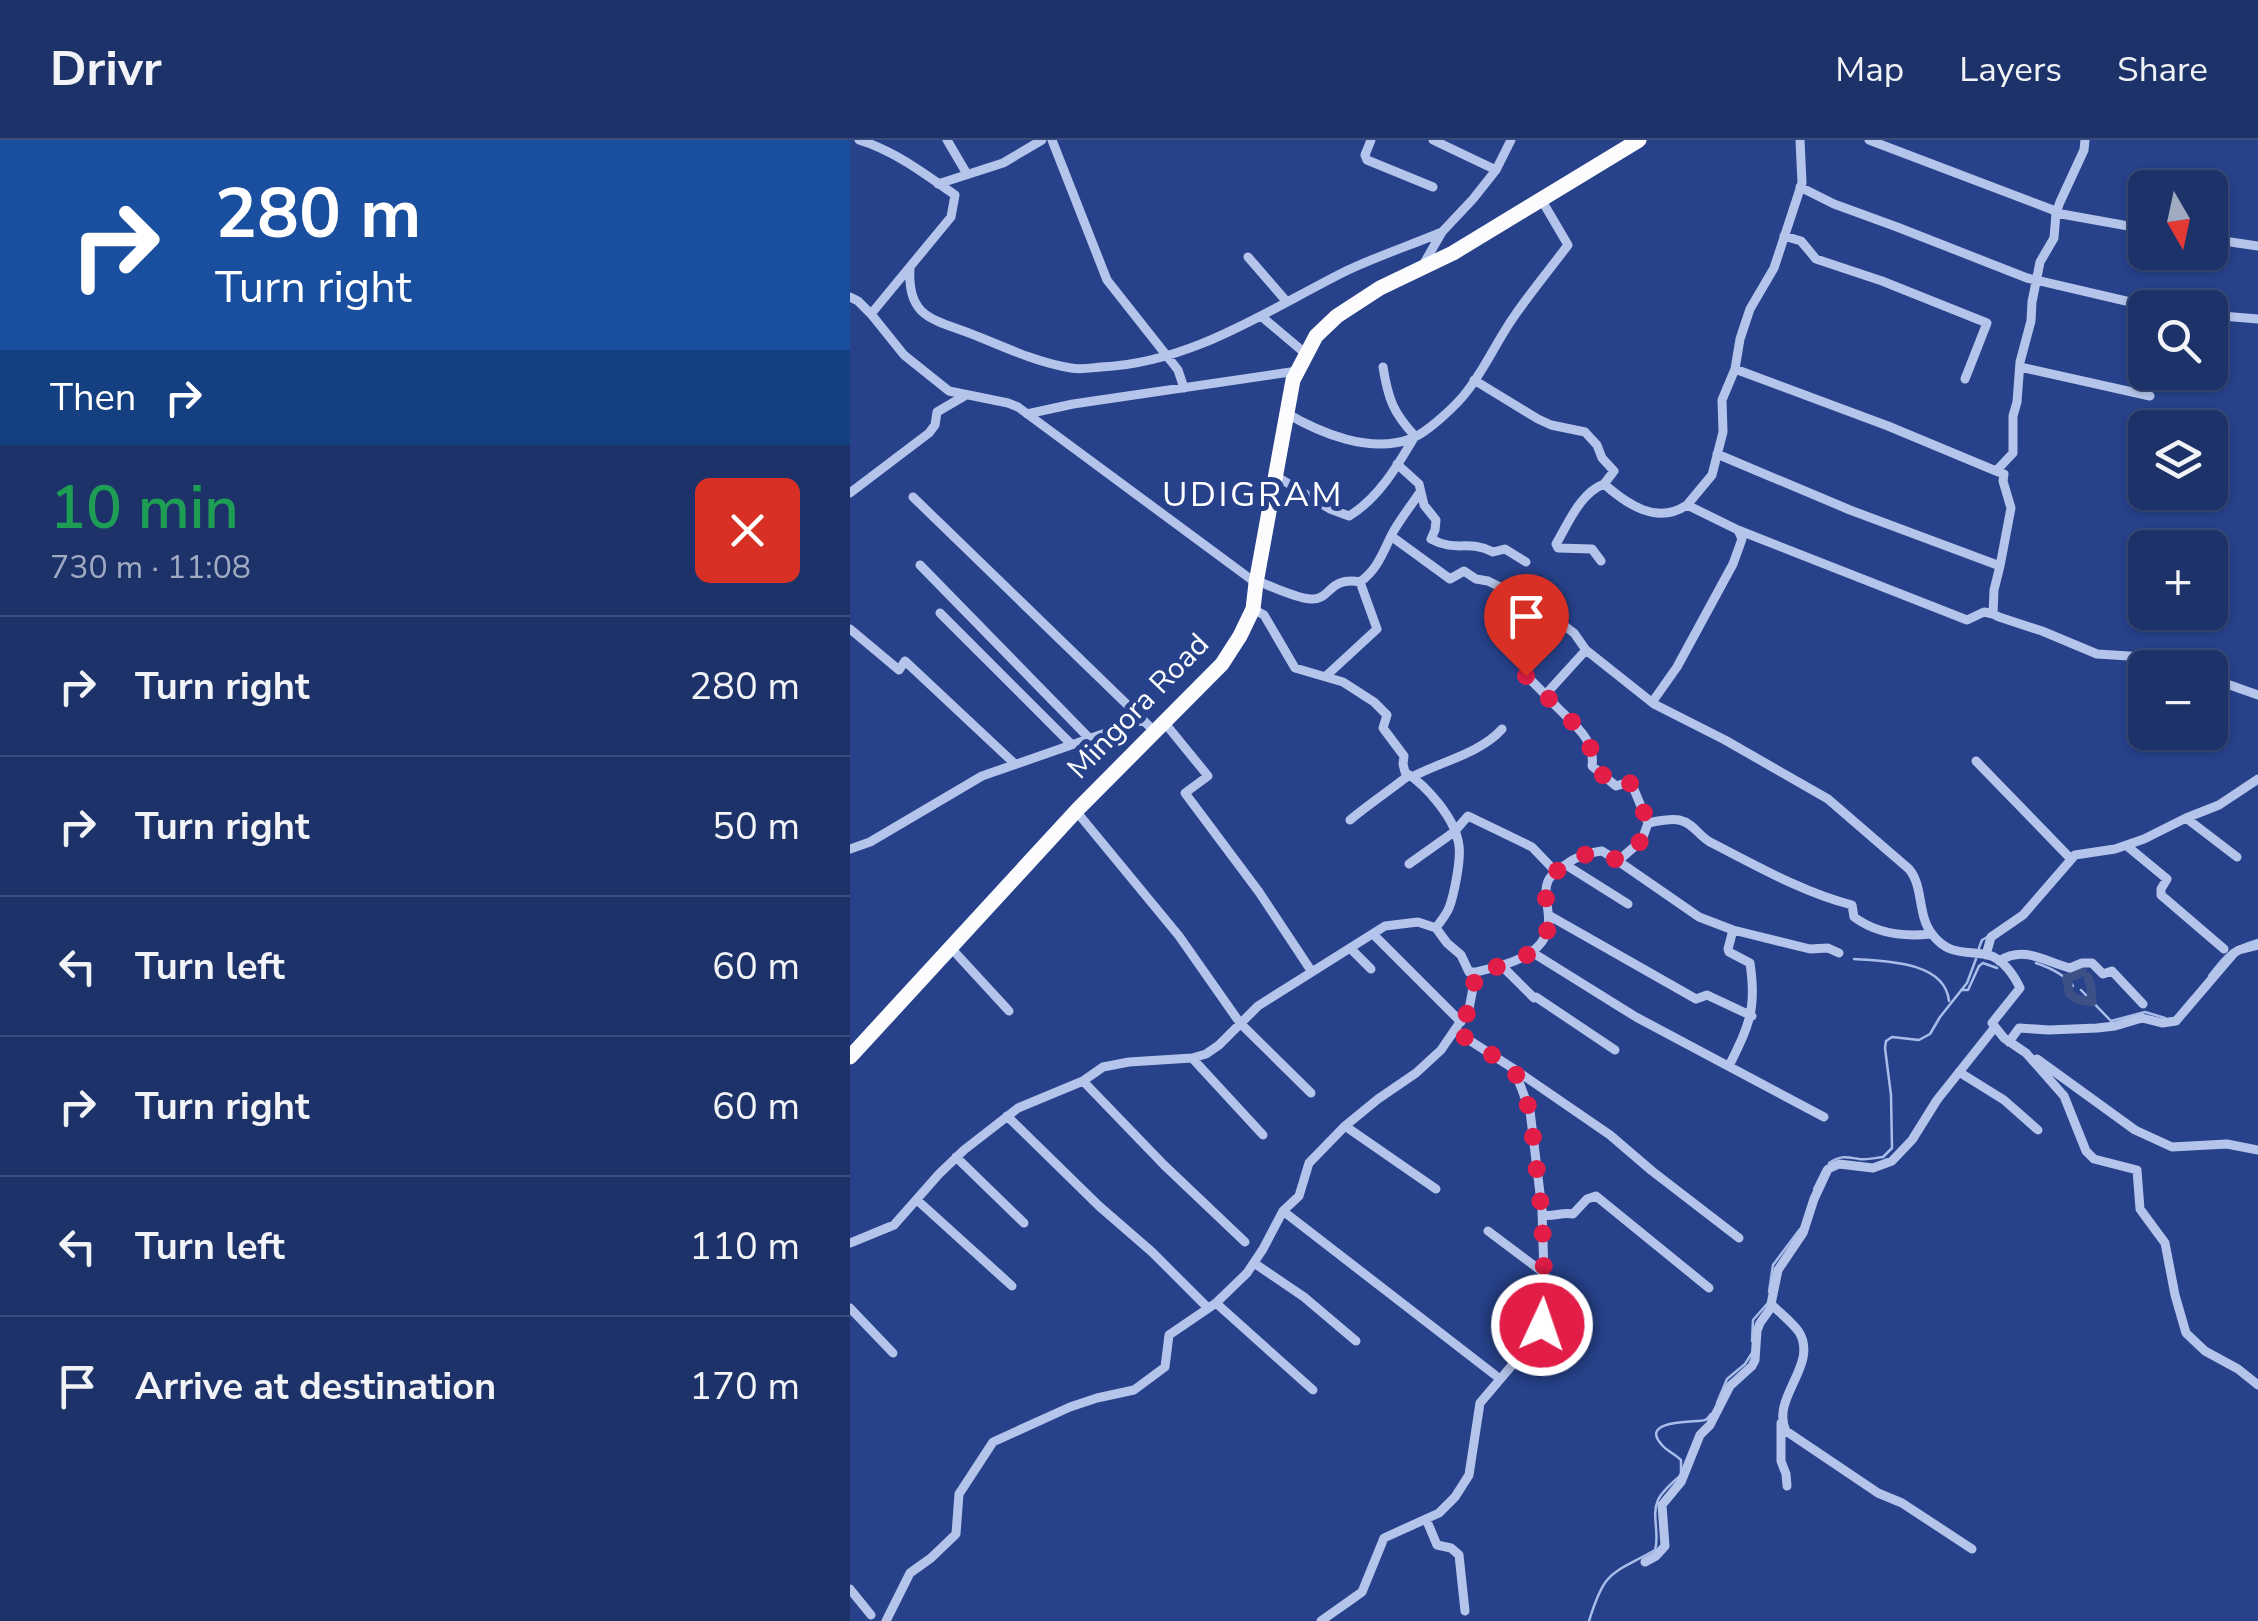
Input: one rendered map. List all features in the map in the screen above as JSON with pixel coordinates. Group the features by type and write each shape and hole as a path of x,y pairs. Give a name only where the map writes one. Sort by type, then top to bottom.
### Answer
{"highway":[{"name":"Mingora Road","path":"850,1057 1154,724 1222,664 1253,610 1292,380 1316,336 1337,316 1380,288 1452,253 1639,140"}],"street":[{"path":"859,140 904,160 955,196 951,217 871,314"},
{"path":"947,140 967,174"},
{"path":"938,184 1003,163 1042,140"},
{"path":"1052,140 1108,280 1178,370 1184,388"},
{"path":"1372,140 1365,155 1367,160 1433,187"},
{"path":"1433,140 1496,170"},
{"path":"1422,268 1442,232 1496,170 1512,140"},
{"path":"1604,484 1623,501 1645,512 1676,512 1688,505 1712,475 1723,432 1722,400 1735,369 1740,339 1750,309 1774,268 1800,187 1800,140"},
{"path":"1869,140 2056,213 2128,227"},
{"path":"1996,470 2013,453 2013,416 2040,262 2054,238 2056,213 2085,140"},
{"path":"1800,187 1834,204 2038,281 2128,300"},
{"path":"1286,414 1346,440 1380,444 1411,439 1444,416 1468,391 1512,319 1568,245 1541,199"},
{"path":"910,268 909,289 918,308 934,320 1014,352 1074,369 1126,366 1210,341 1347,270 1442,232"},
{"path":"1784,236 1801,241 1816,259 1987,323 1965,379"},
{"path":"2228,242 2258,246"},
{"path":"1248,256 1287,302"},
{"path":"850,297 871,314 904,355 948,392 1008,402 1256,582 1310,599 1320,597 1345,580 1360,582 1384,556 1391,536 1420,492"},
{"path":"1261,316 1306,354"},
{"path":"2228,316 2258,319"},
{"path":"1383,367 1388,398 1400,421 1415,436"},
{"path":"2020,367 2150,396"},
{"path":"1735,369 2004,474 2012,508 1994,590 1994,614"},
{"path":"1027,414 1297,371"},
{"path":"1474,380 1538,419 1585,432 1597,445 1614,471 1604,484 1592,490 1565,524 1556,544 1565,549 1592,549 1601,561"},
{"path":"850,493 929,432 937,412 966,395"},
{"path":"1276,476 1349,516 1362,508 1415,436"},
{"path":"1717,454 1850,510 2000,566"},
{"path":"1397,464 1418,484 1424,505 1436,520 1431,538 1417,555"},
{"path":"913,497 1208,776 1185,793 1312,972"},
{"path":"1688,505 1738,530 1968,620 1984,612 1994,614 2097,654 2128,656"},
{"path":"1654,704 1733,564 1742,539 1738,530"},
{"path":"1391,536 1450,578 1464,571 1550,615 1574,633 1586,650 1654,704 1781,771 1837,806 1916,877 1922,912 1931,934 1941,944 1960,953 1991,955 2010,970 2020,988 1992,1023 2008,1042 2134,1130 2172,1147 2228,1144 2258,1150"},
{"path":"1431,538 1452,548 1482,545 1494,552 1505,549 1526,562"},
{"path":"920,566 1090,739"},
{"path":"1326,676 1377,629 1360,582"},
{"path":"1253,610 1264,615 1291,664 1343,682 1387,715 1383,728 1404,756 1404,769 1446,812 1459,845 1449,908 1436,928"},
{"path":"940,613 1072,744"},
{"path":"850,629 899,670 905,661 1015,764"},
{"path":"1545,695 1586,650"},
{"path":"1526,676 1586,738 1594,761 1592,766 1616,786 1629,782 1633,787 1648,822 1642,840 1618,861"},
{"path":"2228,684 2258,695"},
{"path":"850,850 982,776 1072,744 1154,724"},
{"path":"1350,820 1411,776 1493,739 1502,729"},
{"path":"1976,761 2071,860"},
{"path":"1986,954 1991,938 2022,915 2075,855 2127,846 2219,805 2258,779"},
{"path":"1076,811 1179,936 1240,1023 1311,1093"},
{"path":"1409,864 1454,832 1468,816 1532,847 1556,872"},
{"path":"2186,818 2237,857"},
{"path":"1648,822 1674,820 1692,826 1706,840 1804,890 1852,904 1854,916 1870,927 1903,936 1931,934"},
{"path":"2127,846 2167,878 2161,895 2224,949"},
{"path":"850,1243 894,1226 956,1157 1018,1108 1083,1081 1103,1067 1206,1054 1258,1006 1386,926 1418,922 1436,928 1461,956 1468,972 1502,966 1541,943 1550,916 1546,884 1574,858 1602,851 1699,917 1733,930 1839,953"},
{"path":"1566,865 1628,904"},
{"path":"1550,916 1696,999 1707,995 1752,1016"},
{"path":"1729,1066 1752,1016 1754,988 1750,963 1728,949 1733,930"},
{"path":"1373,934 1458,1026 1610,1134 1652,1172 1739,1238"},
{"path":"2008,1042 2019,1028 2026,1026 2049,1030 2115,1026 2142,1018 2162,1023 2176,1021 2234,953 2258,946"},
{"path":"951,948 1009,1011"},
{"path":"1350,948 1371,969"},
{"path":"1530,951 1636,1017 1824,1117"},
{"path":"1999,961 2022,954 2065,968 2092,963 2103,974 2112,971 2143,1004"},
{"path":"1502,966 1534,998 1614,1050"},
{"path":"886,1621 910,1573 956,1534 959,1494 993,1442 1070,1407 1134,1390 1165,1367 1169,1336 1212,1306 1254,1262 1283,1211 1299,1196 1309,1163 1345,1126 1441,1050 1470,1009 1476,972"},
{"path":"1645,1562 1665,1546 1662,1505 1681,1482 1700,1436 1730,1386 1755,1360 1760,1323 1771,1304 1778,1270 1803,1233 1828,1170 1839,1164 1874,1168 1892,1162 1995,1027"},
{"path":"2026,1053 2064,1096 2086,1151 2094,1159 2137,1170 2140,1208 2164,1243 2186,1332 2205,1351 2258,1385"},
{"path":"1192,1058 1263,1135"},
{"path":"1321,1621 1362,1592 1384,1538 1438,1513 1456,1497 1469,1474 1480,1403 1542,1325 1542,1215 1530,1111 1514,1069"},
{"path":"1959,1072 2004,1100 2038,1130"},
{"path":"1083,1081 1246,1242"},
{"path":"1007,1116 1099,1206 1313,1390"},
{"path":"1345,1126 1436,1189"},
{"path":"956,1157 1024,1223"},
{"path":"1542,1215 1573,1214 1587,1199 1596,1196 1709,1288"},
{"path":"918,1200 1012,1286"},
{"path":"1283,1211 1495,1375"},
{"path":"1488,1231 1544,1273"},
{"path":"1254,1262 1304,1297 1356,1342"},
{"path":"1543,1295 1576,1314"},
{"path":"1771,1304 1800,1333 1803,1343 1801,1366 1785,1400 1782,1420 1781,1461 1787,1486"},
{"path":"850,1308 893,1353"},
{"path":"1782,1420 1786,1430 1878,1493 1902,1503 1972,1549"},
{"path":"1426,1518 1437,1545 1459,1555 1465,1611"},
{"path":"850,1589 870,1615"}],"waterway":[{"path":"1979,948 1989,936"},
{"path":"2209,976 2230,952 2258,940"},
{"path":"1854,959 1896,963 1925,971 1937,978 1949,1001"},
{"path":"1829,1163 1844,1157 1883,1157 1892,1148 1886,1041 1892,1037 1919,1040 1930,1034 1967,983 1976,959"},
{"path":"1961,990 1968,990 1983,963 1997,968"},
{"path":"2036,963 2057,972 2073,986"},
{"path":"2082,972 2067,978 2069,993 2092,1002 2088,977"},
{"path":"2081,990 2111,1021 2145,1012 2165,1018"},
{"path":"1814,1189 1824,1169"},
{"path":"1769,1292 1773,1265 1800,1229"},
{"path":"1752,1341 1753,1320 1767,1304"},
{"path":"1717,1403 1727,1379 1752,1353"},
{"path":"1589,1621 1600,1591 1611,1575 1655,1550 1658,1500 1681,1475 1681,1460 1662,1445 1657,1430 1705,1420 1711,1414"}],"district":[{"name":"UDIGRAM","path":"1253,494"}],"route":[{"path":"1526,676 1580,730 1590,745 1592,766 1616,786 1629,782 1648,822 1642,840 1618,861 1602,851 1593,852 1574,858 1550,877 1546,884 1550,920 1541,943 1502,966 1476,972 1470,1009 1455,1031 1514,1069 1530,1111 1542,1215 1542,1325"}]}
